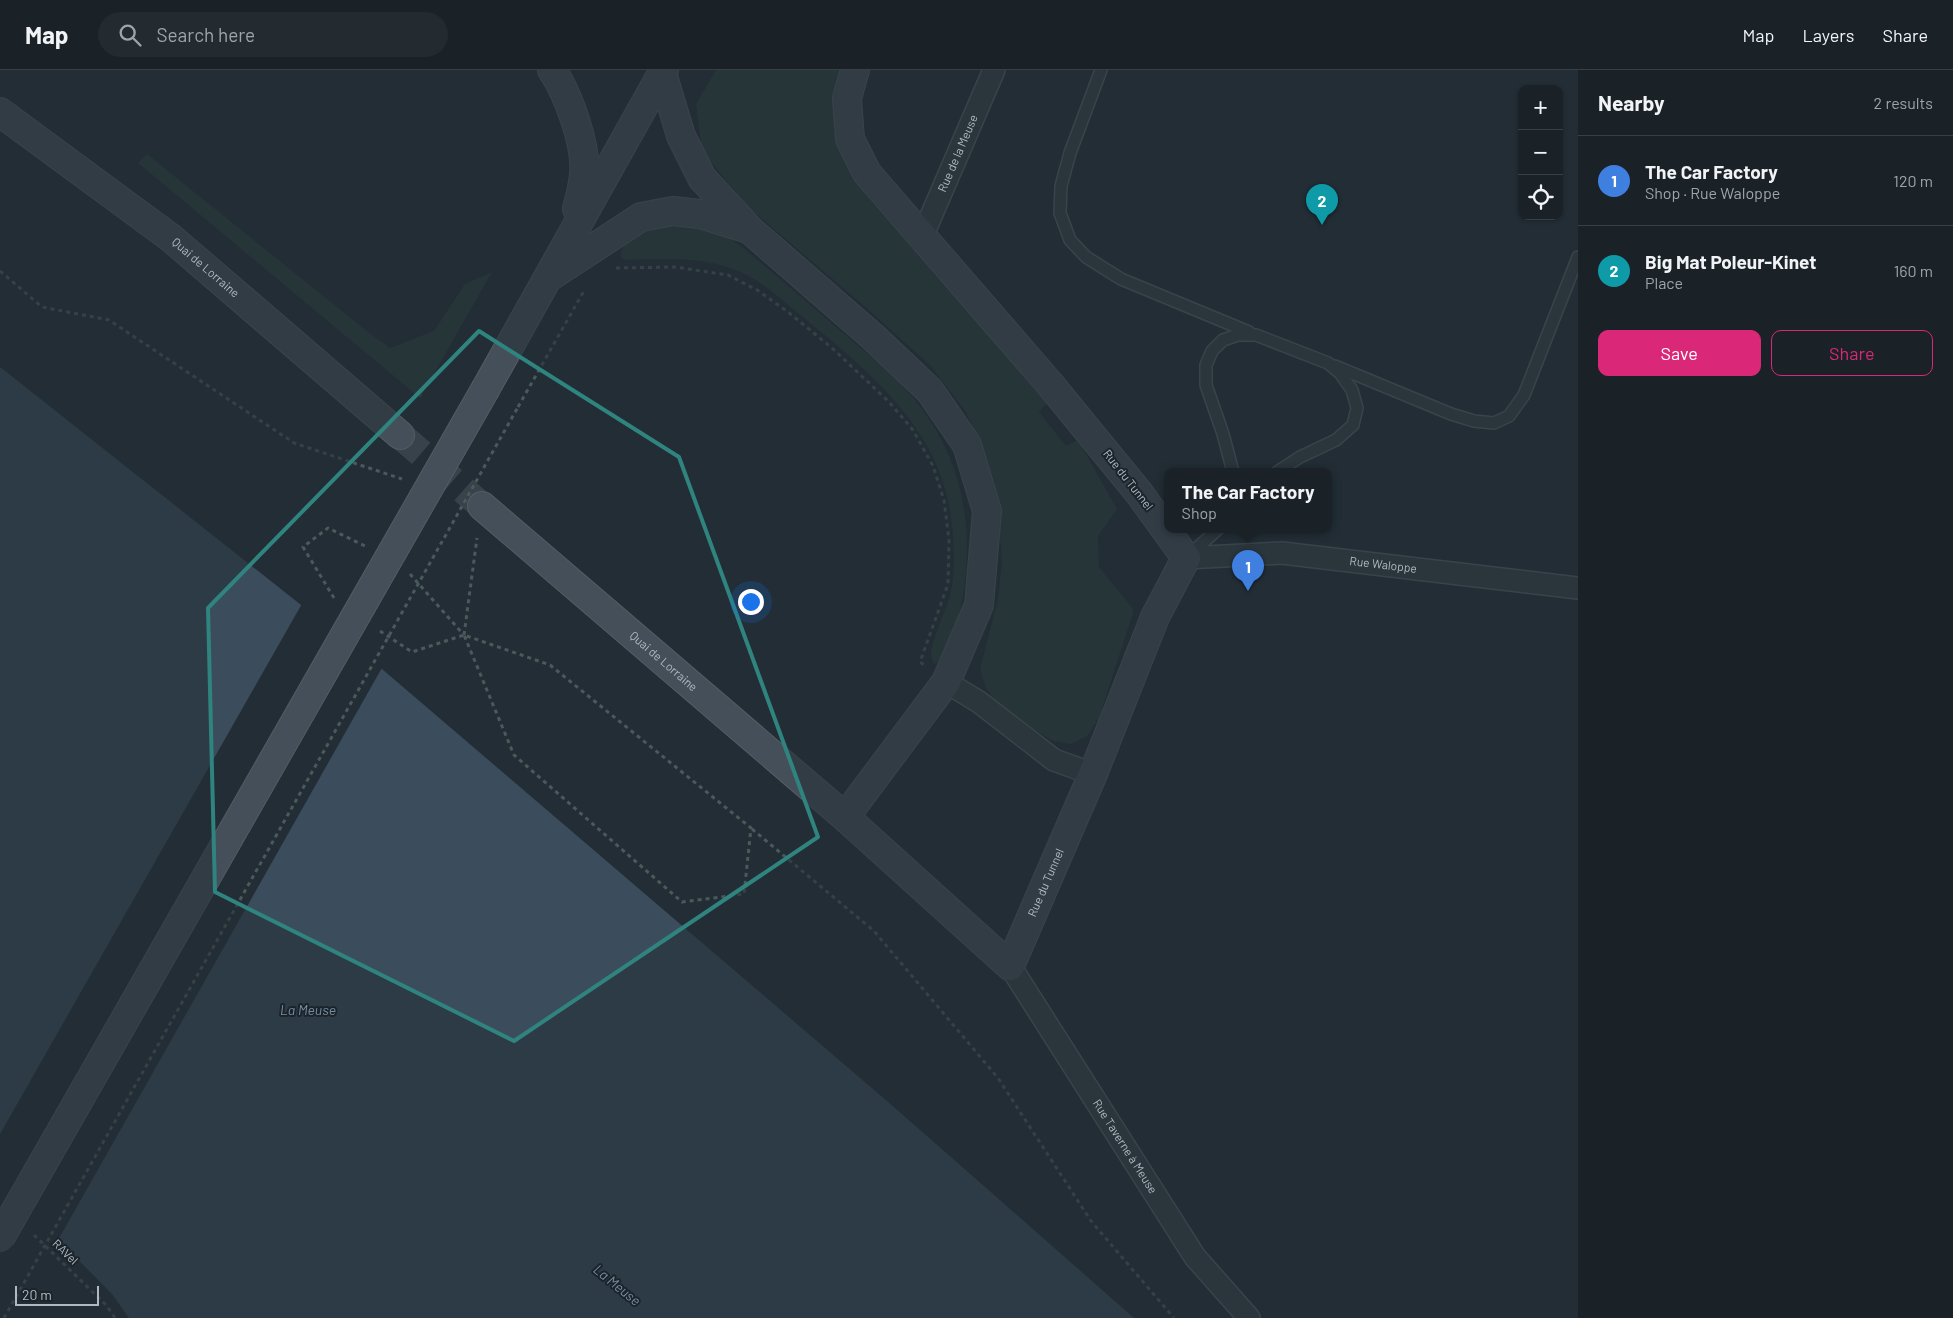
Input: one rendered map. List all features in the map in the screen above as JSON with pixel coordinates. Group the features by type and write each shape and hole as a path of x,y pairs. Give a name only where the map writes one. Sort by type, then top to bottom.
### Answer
{"main road":[{"path":"552,70 561,83 580,134 585,173 573,233"},
{"name":"Rue du Tunnel","path":"855,70 847,98 850,139 867,174 1049,383 1139,493 1164,528"},
{"path":"0,1238 486,388 663,71"},
{"path":"663,71 681,136 702,178 749,229 873,336 930,391 967,445 987,511 979,605 946,682 846,817"},
{"name":"Quai de Lorraine","path":"0,112 171,238 400,435"},
{"path":"548,278 641,217 673,211 700,214 749,229"},
{"name":"Quai de Lorraine","path":"472,502 846,817 1010,966"},
{"name":"Rue du Tunnel","path":"1010,966 1093,774 1155,617 1186,558 1168,533"}],"street":[{"name":"Rue de la Meuse","path":"922,237 994,70"},
{"name":"Rue Waloppe","path":"1186,558 1282,553 1578,588"},
{"path":"946,682 979,702 1054,760 1093,774"},
{"name":"Rue Taverne à Meuse","path":"1010,966 1195,1257 1249,1318"}],"lane":[{"path":"1101,70 1070,153 1061,186 1060,213 1070,240 1086,257 1121,279 1451,414 1474,421 1494,423 1509,416 1524,395 1578,257"},
{"path":"1232,468 1223,434 1206,385 1206,365 1212,351 1223,340 1238,335 1256,335"},
{"path":"1282,468 1300,457 1336,440 1352,425 1357,408 1352,390 1340,373 1328,363"},
{"path":"1186,558 1214,533"}],"path":[{"path":"608,268 675,267 728,275 757,290 832,348 889,402 913,430 933,466 944,500 949,540 948,584 920,662 946,682"},
{"path":"0,272 42,307 109,320 294,443 406,480"},
{"path":"4,1318 589,282"},
{"path":"472,502 464,635 514,755 682,902 744,894 751,828"},
{"path":"464,635 550,665 751,828 874,931 998,1078 1091,1221 1174,1318"},
{"name":"RAVel","path":"32,1233 106,1305 115,1318"}],"highlighted area":[{"path":"479,331 679,457 818,837 514,1041 215,892 208,608"}],"green space":[{"path":"716,70 855,70 847,98 834,113 842,154 866,195 1047,403 1039,412 1066,446 1078,440 1117,509 1098,536 1099,567 1134,610 1099,718 1087,736 1071,744 1054,741 1025,725 994,699 985,686 980,669 998,599 1002,561 998,514 986,459 966,412 930,365 749,208 702,151 696,104"},
{"path":"147,154 390,348 434,331 465,284 492,272 420,398 138,163"},
{"path":"679,222 720,232 745,249 895,378 914,398 936,430 956,474 966,522 967,547 963,596 956,623 949,644 939,660 934,664 931,649 950,596 954,556 951,517 944,485 933,456 917,429 898,404 876,381 829,338 753,278 733,269 706,262 679,259 625,260 620,256 624,245 634,231"}],"water":[{"name":"La Meuse","path":"0,367 382,669 887,1101 1134,1318 129,1318 112,1294 0,1181"}],"pier":[{"path":"303,602 383,666 57,1242 0,1185 0,1134"}],"tunnel":[{"path":"400,435 482,506"}],"place":[{"name":"Big Mat Poleur-Kinet","path":"1322,225"},
{"name":"The Car Factory","path":"1248,591"}]}
